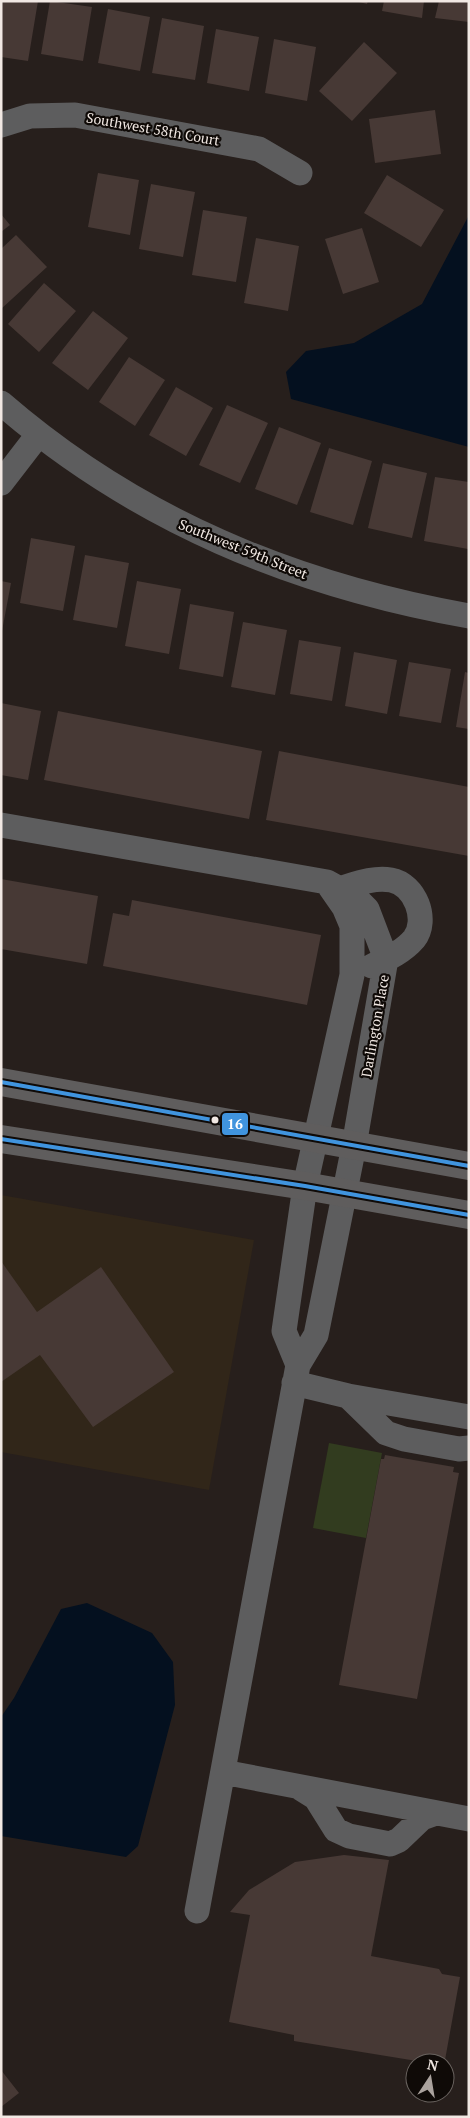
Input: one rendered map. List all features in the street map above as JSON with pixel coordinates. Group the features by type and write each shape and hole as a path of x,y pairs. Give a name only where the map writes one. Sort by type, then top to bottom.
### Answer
{"main road":[{"path":"1,1082 469,1166"},
{"path":"1,1139 305,1186 469,1215"}],"street":[{"name":"Southwest 58th Court","path":"1,125 30,116 75,115 259,149 300,173"},
{"name":"Southwest 59th Street","path":"1,403 38,435 107,482 172,520 226,545 346,589 413,606 469,616"},
{"path":"1,484 38,435"},
{"name":"Darlington Place","path":"1,825 333,885 356,898 367,909 386,959 354,1146 316,1335 296,1374"},
{"path":"197,1911 296,1374 284,1331 305,1186 352,975 352,926 333,885 374,879 394,880 409,890 418,904 420,921 415,937 404,950 352,975"},
{"path":"336,1046 368,1027 375,1029"},
{"path":"296,1374 348,1396 469,1417"},
{"path":"348,1396 386,1433 404,1439 459,1449 469,1448"},
{"path":"223,1772 469,1819"},
{"path":"298,1786 316,1798 336,1830 349,1836 390,1844 399,1840 422,1818 436,1813"}],"shaded area":[{"path":"1,1195 254,1240 209,1490 1,1452"}],"green space":[{"path":"329,1443 382,1453 366,1538 313,1528"}],"water":[{"path":"469,215 469,447 291,399 286,372 306,351 354,343 422,304"},
{"path":"87,1603 152,1633 173,1662 175,1705 138,1846 126,1857 1,1836 1,1717 14,1698 61,1609"}],"building":[{"path":"1,1 38,1 28,61 1,57"},
{"path":"50,1 92,7 83,61 41,54"},
{"path":"355,1 368,1 367,4"},
{"path":"384,1 424,1 422,18 382,11"},
{"path":"439,1 469,1 469,22 435,18"},
{"path":"108,9 150,17 140,71 98,63"},
{"path":"162,18 204,26 195,80 152,73"},
{"path":"216,29 259,37 249,91 207,83"},
{"path":"274,39 316,47 307,101 265,93"},
{"path":"364,42 397,73 352,121 319,91"},
{"path":"435,110 441,154 375,163 369,119"},
{"path":"98,173 139,180 130,235 88,227"},
{"path":"387,175 444,210 421,247 364,213"},
{"path":"151,184 195,192 183,257 139,249"},
{"path":"203,210 247,217 236,282 192,275"},
{"path":"1,214 10,225 1,232"},
{"path":"362,228 379,282 343,294 325,239"},
{"path":"16,235 47,267 1,309 1,249"},
{"path":"256,238 299,246 288,311 244,303"},
{"path":"44,283 76,311 39,352 8,324"},
{"path":"93,311 128,338 88,390 52,363"},
{"path":"129,357 165,380 135,426 99,402"},
{"path":"176,387 213,408 186,456 149,435"},
{"path":"227,405 268,423 240,483 199,465"},
{"path":"279,427 321,443 297,505 255,489"},
{"path":"329,448 372,461 353,525 310,512"},
{"path":"383,463 427,473 412,538 368,528"},
{"path":"435,477 469,482 468,549 424,541"},
{"path":"31,538 75,546 63,611 20,603"},
{"path":"85,555 129,563 117,628 73,620"},
{"path":"1,581 11,583 2,631 1,631"},
{"path":"137,581 181,589 169,654 125,646"},
{"path":"190,604 234,612 223,677 179,669"},
{"path":"243,622 287,630 275,695 231,687"},
{"path":"299,640 341,647 332,701 290,694"},
{"path":"354,652 397,660 387,714 345,706"},
{"path":"409,662 451,669 441,723 399,716"},
{"path":"465,672 469,673 469,729 456,727"},
{"path":"1,703 41,711 28,780 1,775"},
{"path":"58,711 262,751 249,819 44,780"},
{"path":"279,751 469,787 469,856 266,820"},
{"path":"1,879 98,896 87,964 1,949"},
{"path":"132,900 321,935 307,1005 103,966 113,913 129,916"},
{"path":"1,1261 37,1312 101,1267 174,1372 93,1427 40,1355 1,1382"},
{"path":"385,1455 454,1467 453,1472 459,1473 417,1699 339,1685 381,1459 384,1459"},
{"path":"344,1855 389,1860 371,1956 439,1969 442,1974 460,1977 446,2053 405,2053 405,2059 294,2041 294,2035 229,2022 250,1915 230,1912 249,1890 295,1862"},
{"path":"1,2070 19,2093 1,2107"}],"transit line":[{"name":"16","path":"1,1082 469,1166"},
{"name":"16","path":"1,1139 305,1186 469,1215"}]}
